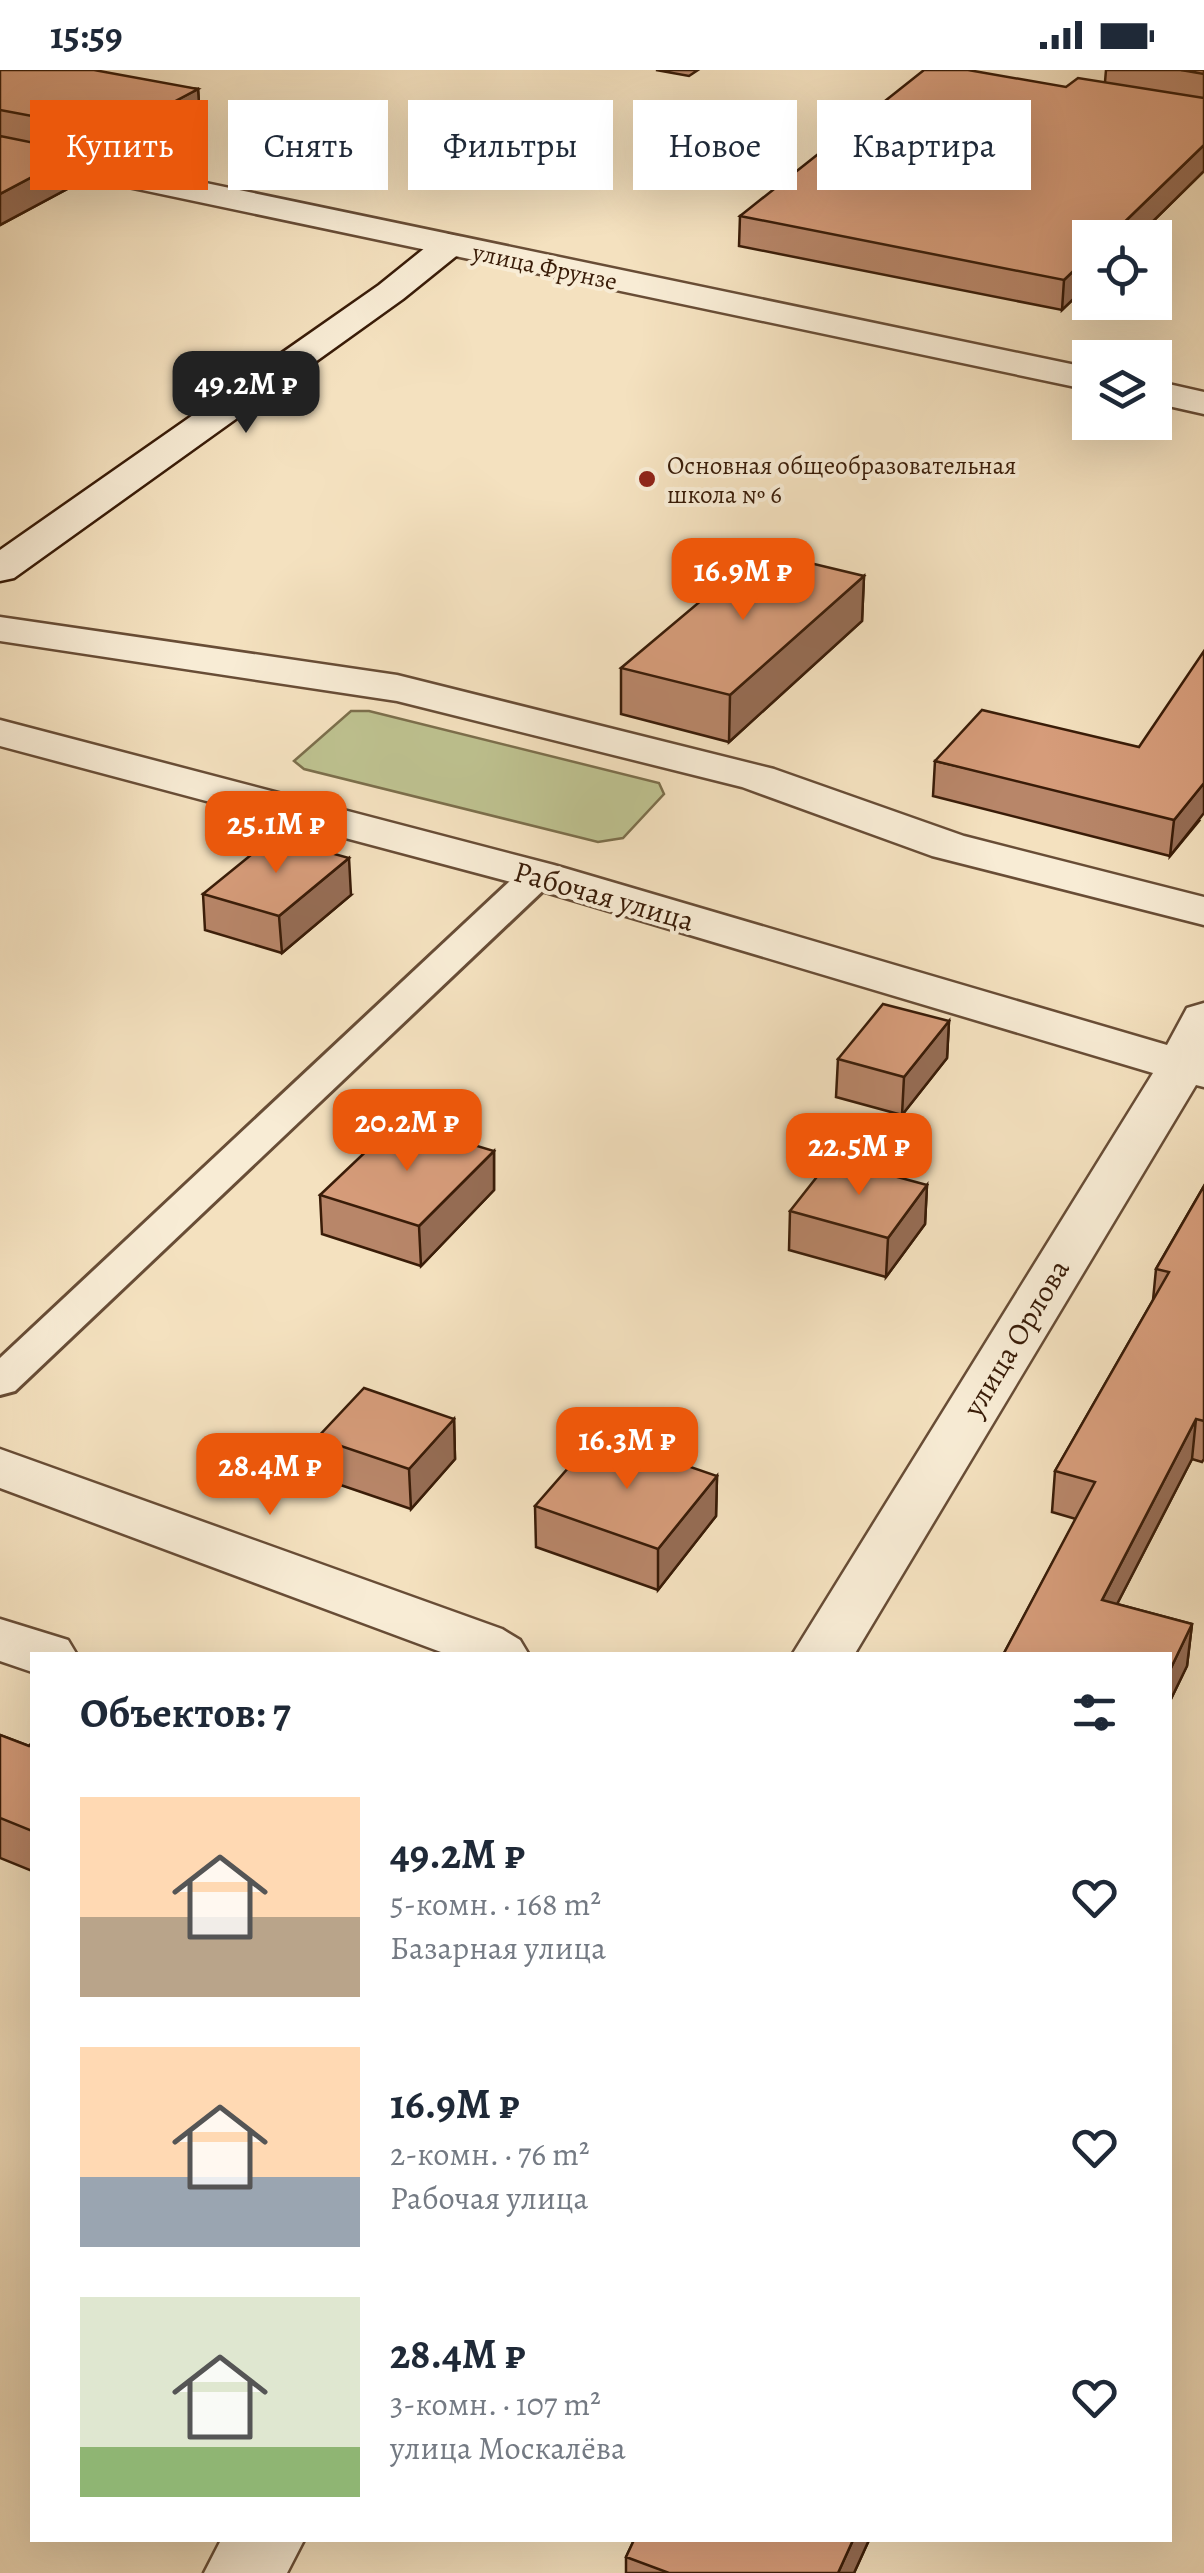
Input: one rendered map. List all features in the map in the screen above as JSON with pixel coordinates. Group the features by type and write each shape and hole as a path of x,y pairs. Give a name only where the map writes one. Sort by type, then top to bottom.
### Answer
{"street":[{"name":"улица Фрунзе","path":"0,150 1072,375"},
{"path":"0,569 391,292 448,246"},
{"path":"1172,396 1204,403"},
{"path":"0,628 396,688 758,778 948,846 1204,911"},
{"name":"Рабочая улица","path":"0,733 1197,1053"},
{"name":"улица Орлова","path":"824,1652 1197,1053"},
{"path":"0,1467 493,1652"},
{"path":"0,1639 37,1652"},
{"path":"244,2573 264,2542"}],"lane":[{"path":"0,1382 538,876"}],"green space":[{"path":"351,711 369,711 659,783 664,794 623,838 598,842 304,769 294,761"}],"building":[{"path":"0,70 94,70 198,89 177,100 30,100 30,116 0,110"},
{"path":"924,70 968,70 1066,87 1078,78 1204,98 1204,145 1127,220 1072,220 1072,272 1064,280 740,216 773,190 797,190 797,171 817,155 817,190 1031,190 1031,100 886,100"},
{"path":"0,136 30,142 30,178 0,194"},
{"path":"760,551 864,576 730,695 621,668"},
{"path":"1204,651 1204,783 1174,820 935,761 982,710 1139,747"},
{"path":"273,837 349,858 279,916 203,894"},
{"path":"883,1004 949,1021 904,1077 838,1059"},
{"path":"397,1122 494,1151 419,1226 320,1195"},
{"path":"831,1159 927,1185 888,1238 790,1211"},
{"path":"1204,1186 1204,1421 1196,1419 1102,1600 1192,1624 1172,1666 1172,1652 1005,1652 1095,1482 1055,1471 1169,1272 1156,1269"},
{"path":"364,1388 454,1419 409,1469 317,1438"},
{"path":"597,1435 717,1476 658,1549 535,1506"},
{"path":"0,1735 30,1745 30,1830 0,1818"},
{"path":"633,2542 852,2542 838,2573 669,2573 626,2557"}],"place":[{"name":"Основная общеобразовательная школа № 6","path":"647,479"}]}
